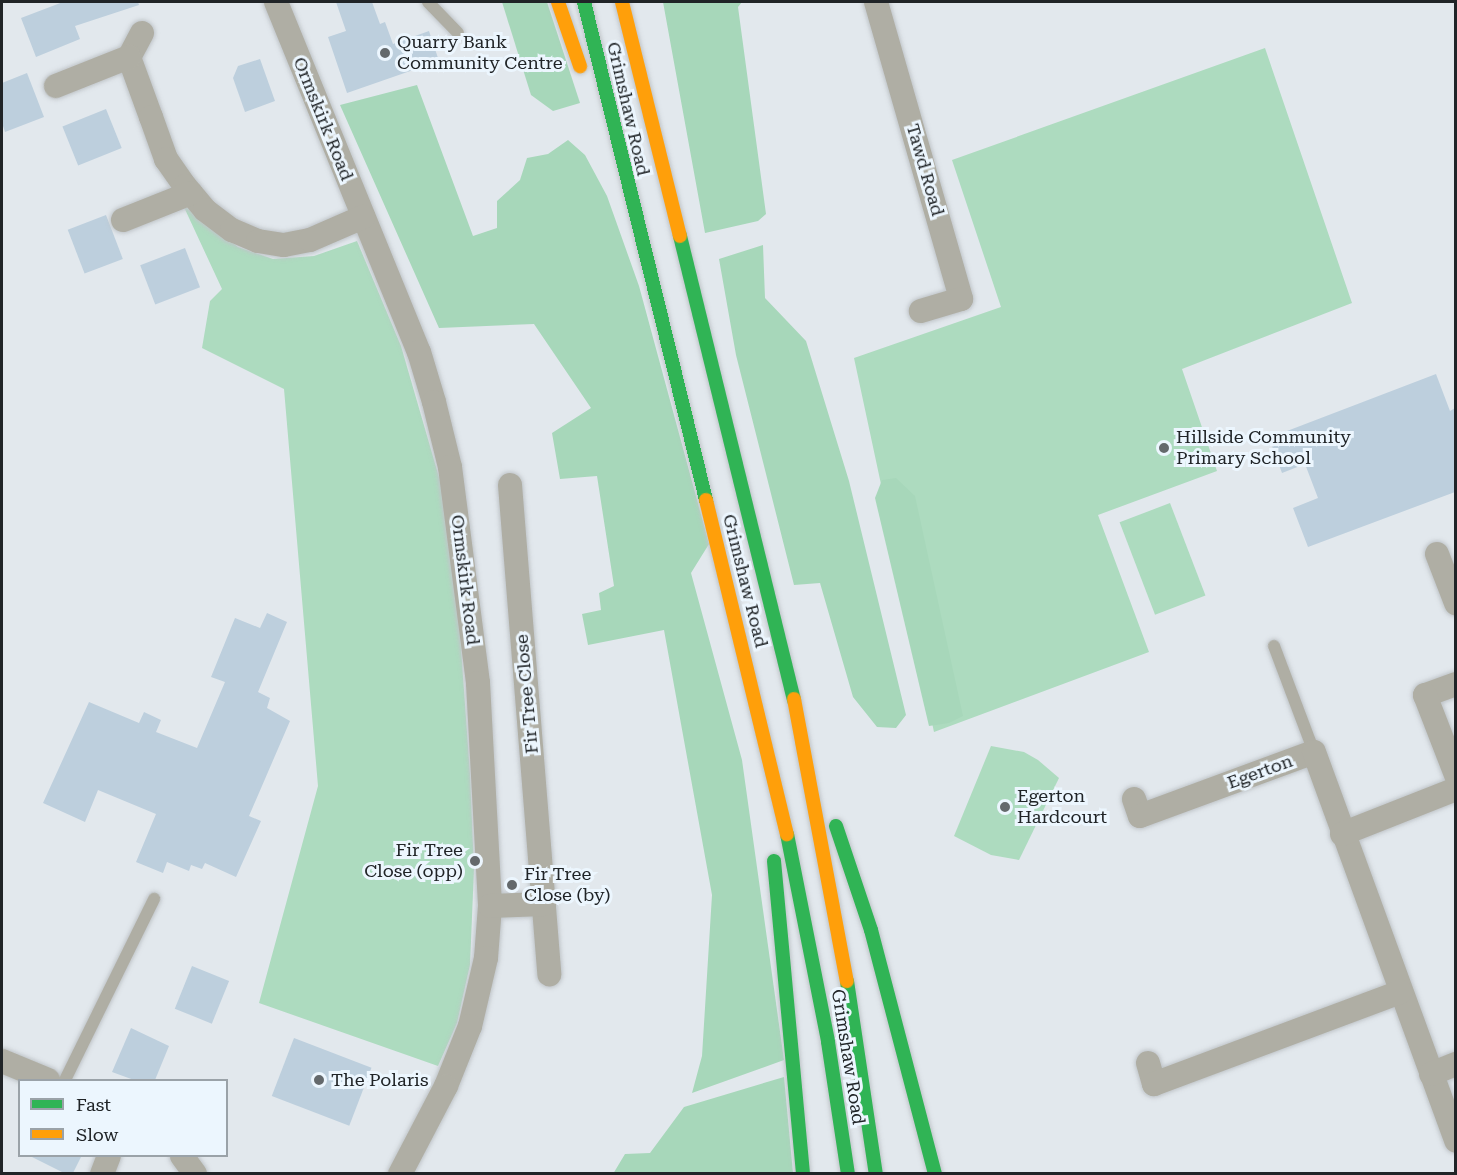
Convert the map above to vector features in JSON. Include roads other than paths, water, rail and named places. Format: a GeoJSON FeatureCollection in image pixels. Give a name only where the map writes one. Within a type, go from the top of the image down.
{"type":"FeatureCollection","features":[{"type":"Feature","properties":{"kind":"main road"},"geometry":{"type":"LineString","coordinates":[[558,2],[585,80]]}},
{"type":"Feature","properties":{"kind":"main road","name":"Grimshaw Road"},"geometry":{"type":"LineString","coordinates":[[584,2],[642,249],[759,716],[802,903],[828,1042],[848,1173]]}},
{"type":"Feature","properties":{"kind":"main road","name":"Grimshaw Road"},"geometry":{"type":"LineString","coordinates":[[622,2],[797,711],[848,982],[876,1173]]}},
{"type":"Feature","properties":{"kind":"main road"},"geometry":{"type":"LineString","coordinates":[[660,96],[681,239]]}},
{"type":"Feature","properties":{"kind":"main road"},"geometry":{"type":"LineString","coordinates":[[596,114],[642,249]]}},
{"type":"Feature","properties":{"kind":"main road"},"geometry":{"type":"LineString","coordinates":[[797,711],[871,930],[935,1173]]}},
{"type":"Feature","properties":{"kind":"main road"},"geometry":{"type":"LineString","coordinates":[[759,716],[803,1173]]}},
{"type":"Feature","properties":{"kind":"street","name":"Ormskirk Road"},"geometry":{"type":"LineString","coordinates":[[276,2],[419,352],[450,467],[478,683],[490,906],[486,958],[470,1026],[446,1086],[400,1173]]}},
{"type":"Feature","properties":{"kind":"street","name":"Tawd Road"},"geometry":{"type":"LineString","coordinates":[[876,2],[961,298],[921,311]]}},
{"type":"Feature","properties":{"kind":"street"},"geometry":{"type":"LineString","coordinates":[[56,86],[129,57],[142,33]]}},
{"type":"Feature","properties":{"kind":"street"},"geometry":{"type":"LineString","coordinates":[[129,57],[166,159],[205,210],[232,230],[258,241],[284,245],[310,240],[363,217]]}},
{"type":"Feature","properties":{"kind":"street"},"geometry":{"type":"LineString","coordinates":[[123,220],[191,193]]}},
{"type":"Feature","properties":{"kind":"street","name":"Fir Tree Close"},"geometry":{"type":"LineString","coordinates":[[510,484],[549,975]]}},
{"type":"Feature","properties":{"kind":"street"},"geometry":{"type":"LineString","coordinates":[[1437,554],[1455,603]]}},
{"type":"Feature","properties":{"kind":"street"},"geometry":{"type":"LineString","coordinates":[[1455,684],[1425,695],[1455,776]]}},
{"type":"Feature","properties":{"kind":"street","name":"Egerton"},"geometry":{"type":"LineString","coordinates":[[1134,799],[1140,816],[1314,752],[1455,1141]]}},
{"type":"Feature","properties":{"kind":"street"},"geometry":{"type":"LineString","coordinates":[[1342,834],[1455,789]]}},
{"type":"Feature","properties":{"kind":"street"},"geometry":{"type":"LineString","coordinates":[[490,906],[544,904]]}},
{"type":"Feature","properties":{"kind":"street"},"geometry":{"type":"LineString","coordinates":[[1148,1063],[1154,1084],[1401,992]]}},
{"type":"Feature","properties":{"kind":"street"},"geometry":{"type":"LineString","coordinates":[[2,1061],[46,1079]]}},
{"type":"Feature","properties":{"kind":"street"},"geometry":{"type":"LineString","coordinates":[[1431,1074],[1455,1064]]}},
{"type":"Feature","properties":{"kind":"street"},"geometry":{"type":"LineString","coordinates":[[102,1173],[108,1157]]}},
{"type":"Feature","properties":{"kind":"street"},"geometry":{"type":"LineString","coordinates":[[183,1157],[195,1173]]}},
{"type":"Feature","properties":{"kind":"lane"},"geometry":{"type":"LineString","coordinates":[[429,2],[458,33]]}},
{"type":"Feature","properties":{"kind":"lane"},"geometry":{"type":"LineString","coordinates":[[1274,646],[1314,752]]}},
{"type":"Feature","properties":{"kind":"lane"},"geometry":{"type":"LineString","coordinates":[[65,1079],[153,899]]}},
{"type":"Feature","properties":{"kind":"place","name":"Quarry Bank Community Centre"},"geometry":{"type":"Point","coordinates":[385,53]}},
{"type":"Feature","properties":{"kind":"place","name":"Hillside Community Primary School"},"geometry":{"type":"Point","coordinates":[1164,448]}},
{"type":"Feature","properties":{"kind":"place","name":"Egerton Hardcourt"},"geometry":{"type":"Point","coordinates":[1005,807]}},
{"type":"Feature","properties":{"kind":"place","name":"Fir Tree Close (opp)"},"geometry":{"type":"Point","coordinates":[475,861]}},
{"type":"Feature","properties":{"kind":"place","name":"Fir Tree Close (by)"},"geometry":{"type":"Point","coordinates":[512,885]}},
{"type":"Feature","properties":{"kind":"place","name":"The Polaris"},"geometry":{"type":"Point","coordinates":[319,1080]}}]}
